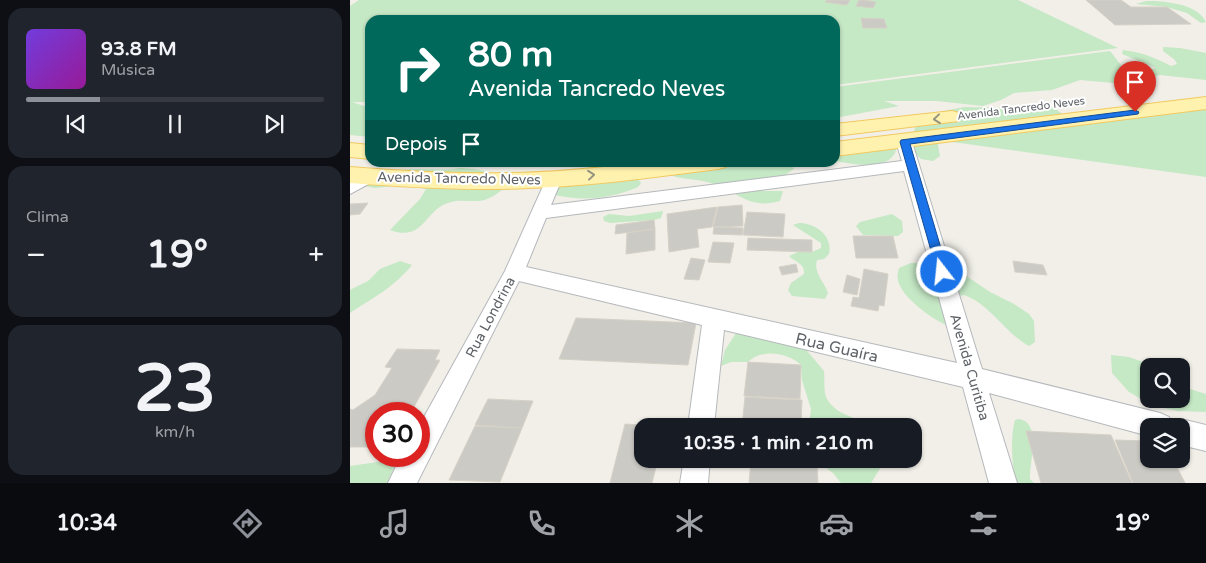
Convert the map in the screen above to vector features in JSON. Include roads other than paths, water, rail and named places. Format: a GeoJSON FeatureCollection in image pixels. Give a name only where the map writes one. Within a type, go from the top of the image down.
{"type":"FeatureCollection","features":[{"type":"Feature","properties":{"kind":"main road"},"geometry":{"type":"LineString","coordinates":[[1169,89],[1174,94],[1200,104]]}},
{"type":"Feature","properties":{"kind":"main road","name":"Avenida Tancredo Neves"},"geometry":{"type":"LineString","coordinates":[[840,129],[1000,112],[1150,91]]}},
{"type":"Feature","properties":{"kind":"main road","name":"Avenida Tancredo Neves"},"geometry":{"type":"LineString","coordinates":[[840,149],[1200,104]]}},
{"type":"Feature","properties":{"kind":"main road","name":"Avenida Tancredo Neves"},"geometry":{"type":"LineString","coordinates":[[350,150],[365,152]]}},
{"type":"Feature","properties":{"kind":"main road","name":"Avenida Tancredo Neves"},"geometry":{"type":"LineString","coordinates":[[356,180],[484,181],[554,179],[670,167]]}},
{"type":"Feature","properties":{"kind":"street"},"geometry":{"type":"LineString","coordinates":[[539,213],[910,165],[904,142]]}},
{"type":"Feature","properties":{"kind":"street","name":"Avenida Curitiba"},"geometry":{"type":"LineString","coordinates":[[910,165],[1003,483]]}},
{"type":"Feature","properties":{"kind":"street","name":"Rua Londrina"},"geometry":{"type":"LineString","coordinates":[[430,431],[514,272],[554,179]]}},
{"type":"Feature","properties":{"kind":"street","name":"Rua Guaíra"},"geometry":{"type":"LineString","coordinates":[[514,272],[973,378],[1140,421]]}},
{"type":"Feature","properties":{"kind":"street"},"geometry":{"type":"LineString","coordinates":[[702,418],[714,318]]}},
{"type":"Feature","properties":{"kind":"street"},"geometry":{"type":"LineString","coordinates":[[1190,434],[1206,438]]}},
{"type":"Feature","properties":{"kind":"street"},"geometry":{"type":"LineString","coordinates":[[402,483],[410,467]]}},
{"type":"Feature","properties":{"kind":"street"},"geometry":{"type":"LineString","coordinates":[[694,483],[696,468]]}}]}
